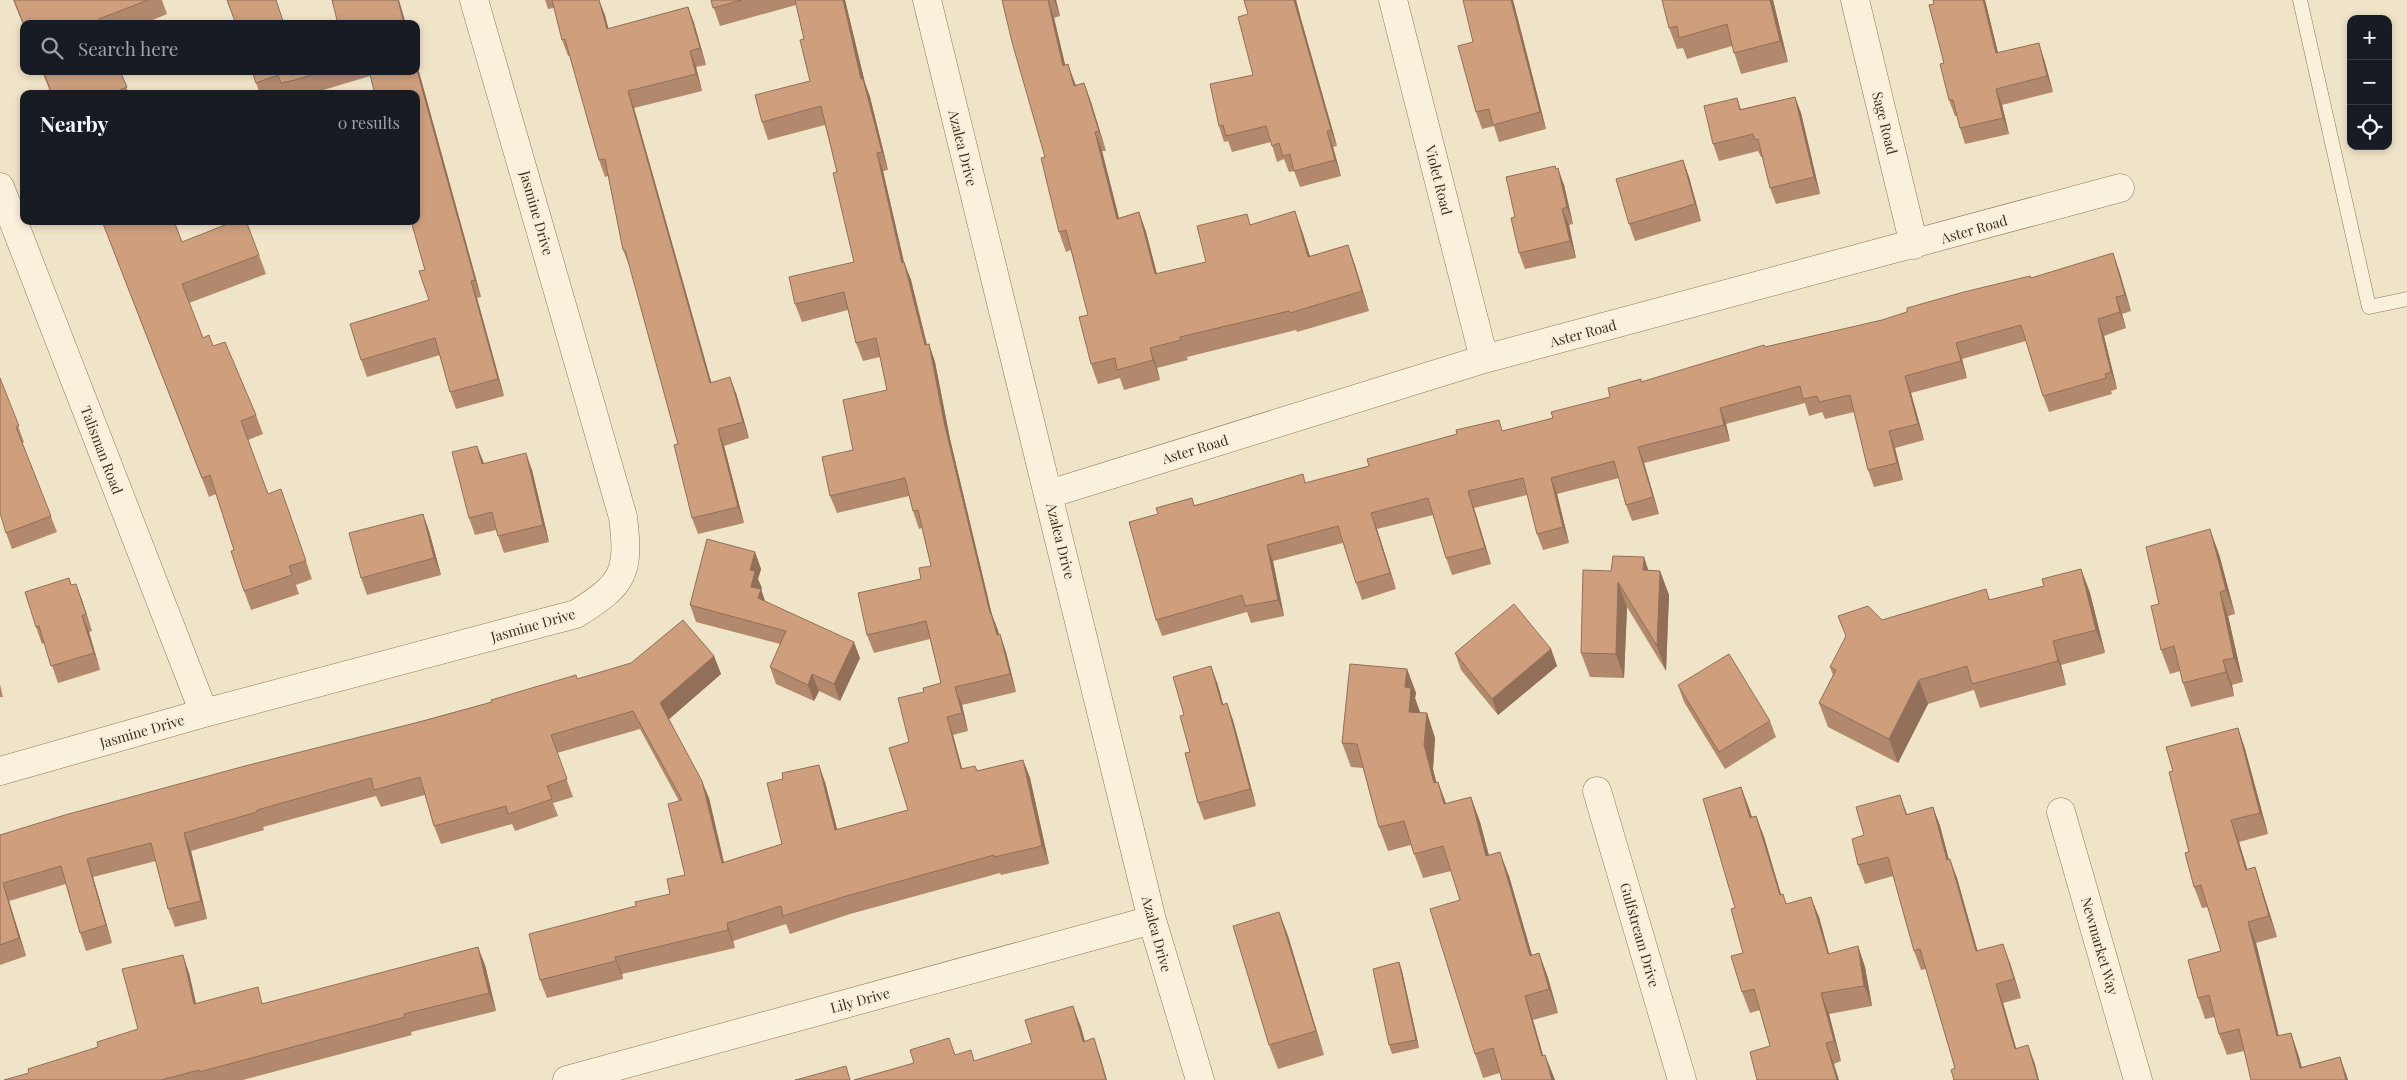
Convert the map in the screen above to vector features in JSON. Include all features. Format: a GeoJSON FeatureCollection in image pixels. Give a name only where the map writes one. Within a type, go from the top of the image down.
{"type":"FeatureCollection","features":[{"type":"Feature","properties":{"kind":"street","name":"Jasmine Drive"},"geometry":{"type":"LineString","coordinates":[[0,771],[204,713],[576,614],[604,596],[621,576],[627,549],[623,517],[474,0]]}},
{"type":"Feature","properties":{"kind":"street","name":"Azalea Drive"},"geometry":{"type":"LineString","coordinates":[[927,0],[1152,920],[1200,1080]]}},
{"type":"Feature","properties":{"kind":"street","name":"Violet Road"},"geometry":{"type":"LineString","coordinates":[[1393,0],[1484,359]]}},
{"type":"Feature","properties":{"kind":"street","name":"Sage Road"},"geometry":{"type":"LineString","coordinates":[[1855,0],[1914,245]]}},
{"type":"Feature","properties":{"kind":"street","name":"Talisman Road"},"geometry":{"type":"LineString","coordinates":[[0,187],[204,713]]}},
{"type":"Feature","properties":{"kind":"street","name":"Aster Road"},"geometry":{"type":"LineString","coordinates":[[1049,494],[1484,359],[1914,245],[2120,188]]}},
{"type":"Feature","properties":{"kind":"street","name":"Gulfstream Drive"},"geometry":{"type":"LineString","coordinates":[[1597,790],[1682,1080]]}},
{"type":"Feature","properties":{"kind":"street","name":"Newmarket Way"},"geometry":{"type":"LineString","coordinates":[[2061,812],[2138,1080]]}},
{"type":"Feature","properties":{"kind":"street","name":"Lily Drive"},"geometry":{"type":"LineString","coordinates":[[567,1080],[1152,920]]}},
{"type":"Feature","properties":{"kind":"lane"},"geometry":{"type":"LineString","coordinates":[[2300,0],[2369,307],[2407,299]]}},
{"type":"Feature","properties":{"kind":"building"},"geometry":{"type":"Polygon","coordinates":[[[14,0],[148,0],[99,20],[22,20],[14,0]]]}},
{"type":"Feature","properties":{"kind":"building"},"geometry":{"type":"Polygon","coordinates":[[[227,0],[276,0],[283,20],[234,20],[227,0]]]}},
{"type":"Feature","properties":{"kind":"building"},"geometry":{"type":"Polygon","coordinates":[[[332,0],[398,0],[403,20],[337,20],[332,0]]]}},
{"type":"Feature","properties":{"kind":"building"},"geometry":{"type":"Polygon","coordinates":[[[552,0],[599,0],[607,29],[688,7],[700,48],[690,51],[696,74],[628,91],[710,383],[730,377],[743,422],[718,429],[738,507],[692,518],[674,445],[678,444],[625,250],[623,250],[605,159],[599,160],[565,39],[562,40],[552,0]]]}},
{"type":"Feature","properties":{"kind":"building"},"geometry":{"type":"Polygon","coordinates":[[[711,0],[742,0],[713,8],[711,0]]]}},
{"type":"Feature","properties":{"kind":"building"},"geometry":{"type":"Polygon","coordinates":[[[795,0],[843,0],[861,79],[863,79],[882,152],[877,153],[902,263],[904,262],[925,345],[929,344],[944,422],[990,613],[997,635],[1000,634],[1010,674],[955,687],[962,713],[947,717],[961,769],[975,766],[977,771],[1023,760],[1042,846],[994,857],[994,855],[843,897],[783,916],[781,906],[727,923],[728,930],[615,957],[616,961],[540,980],[529,934],[636,906],[635,902],[670,894],[667,879],[685,875],[668,804],[682,800],[633,711],[551,735],[567,779],[547,786],[552,799],[508,814],[506,806],[434,826],[420,777],[374,790],[371,778],[184,833],[201,901],[168,909],[151,843],[87,859],[106,925],[80,933],[61,866],[3,883],[19,938],[0,945],[0,835],[65,815],[245,766],[492,702],[491,700],[576,675],[577,679],[631,663],[683,620],[714,656],[660,703],[702,781],[722,863],[782,844],[767,783],[783,779],[782,773],[819,765],[835,830],[908,810],[889,748],[909,742],[898,698],[924,692],[923,688],[941,683],[926,621],[867,635],[858,593],[921,579],[919,568],[931,566],[918,510],[913,511],[905,478],[830,496],[822,457],[853,450],[843,400],[887,390],[876,338],[856,343],[844,292],[795,304],[789,277],[854,262],[833,173],[837,172],[821,106],[762,122],[755,95],[810,81],[800,40],[804,39],[795,0]]]}},
{"type":"Feature","properties":{"kind":"building"},"geometry":{"type":"Polygon","coordinates":[[[1002,0],[1048,0],[1063,66],[1068,64],[1074,86],[1084,83],[1099,131],[1095,132],[1117,219],[1139,212],[1155,274],[1206,262],[1197,226],[1247,214],[1250,225],[1295,211],[1308,257],[1348,245],[1362,291],[1290,313],[1289,311],[1180,337],[1181,340],[1150,348],[1153,360],[1117,370],[1115,358],[1091,364],[1079,317],[1088,315],[1066,230],[1059,232],[1041,158],[1045,157],[1002,0]]]}},
{"type":"Feature","properties":{"kind":"building"},"geometry":{"type":"Polygon","coordinates":[[[1244,0],[1294,0],[1331,130],[1327,131],[1335,160],[1294,171],[1290,154],[1283,156],[1279,143],[1272,146],[1266,126],[1226,136],[1223,125],[1219,126],[1210,84],[1253,75],[1238,17],[1248,14],[1244,0]]]}},
{"type":"Feature","properties":{"kind":"building"},"geometry":{"type":"Polygon","coordinates":[[[1463,0],[1511,0],[1540,112],[1493,125],[1489,109],[1476,112],[1458,46],[1473,42],[1463,0]]]}},
{"type":"Feature","properties":{"kind":"building"},"geometry":{"type":"Polygon","coordinates":[[[1662,0],[1770,0],[1780,41],[1734,53],[1727,24],[1679,38],[1677,26],[1669,28],[1662,0]]]}},
{"type":"Feature","properties":{"kind":"building"},"geometry":{"type":"Polygon","coordinates":[[[1933,0],[1983,0],[1996,53],[2039,43],[2047,76],[1996,89],[2003,118],[1960,128],[1953,100],[1949,100],[1940,64],[1944,63],[1929,5],[1934,4],[1933,0]]]}},
{"type":"Feature","properties":{"kind":"building"},"geometry":{"type":"Polygon","coordinates":[[[45,75],[122,75],[127,87],[120,90],[50,90],[45,75]]]}},
{"type":"Feature","properties":{"kind":"building"},"geometry":{"type":"Polygon","coordinates":[[[253,75],[278,75],[256,83],[253,75]]]}},
{"type":"Feature","properties":{"kind":"building"},"geometry":{"type":"Polygon","coordinates":[[[278,75],[311,75],[295,80],[281,83],[278,75]]]}},
{"type":"Feature","properties":{"kind":"building"},"geometry":{"type":"Polygon","coordinates":[[[370,75],[418,75],[475,280],[471,281],[498,379],[450,392],[435,338],[361,360],[350,324],[429,300],[419,271],[425,270],[412,225],[420,225],[420,90],[374,90],[370,75]]]}},
{"type":"Feature","properties":{"kind":"building"},"geometry":{"type":"Polygon","coordinates":[[[1795,97],[1814,177],[1770,188],[1758,139],[1755,140],[1753,134],[1713,144],[1704,106],[1737,98],[1740,110],[1795,97]]]}},
{"type":"Feature","properties":{"kind":"building"},"geometry":{"type":"Polygon","coordinates":[[[1683,160],[1695,204],[1629,224],[1616,179],[1683,160]]]}},
{"type":"Feature","properties":{"kind":"building"},"geometry":{"type":"Polygon","coordinates":[[[1555,166],[1556,169],[1558,168],[1567,207],[1562,209],[1570,241],[1519,253],[1511,218],[1515,217],[1506,177],[1555,166]]]}},
{"type":"Feature","properties":{"kind":"building"},"geometry":{"type":"Polygon","coordinates":[[[104,225],[176,225],[182,242],[225,225],[248,225],[259,255],[182,284],[203,338],[209,335],[213,346],[225,342],[256,415],[241,421],[268,494],[281,489],[306,561],[289,566],[292,575],[244,591],[231,551],[234,550],[210,475],[202,478],[104,225]]]}},
{"type":"Feature","properties":{"kind":"building"},"geometry":{"type":"Polygon","coordinates":[[[2113,253],[2125,295],[2116,297],[2120,312],[2098,319],[2111,372],[2105,374],[2106,378],[2043,396],[2021,325],[1956,343],[1961,361],[1905,376],[1918,424],[1889,431],[1897,463],[1868,470],[1850,395],[1819,402],[1817,396],[1803,399],[1800,386],[1720,408],[1724,425],[1638,447],[1653,497],[1626,505],[1614,461],[1551,478],[1563,527],[1537,534],[1523,478],[1468,491],[1485,548],[1446,558],[1428,498],[1371,513],[1390,573],[1356,583],[1338,526],[1267,545],[1278,600],[1245,606],[1242,595],[1156,620],[1129,522],[1158,514],[1156,508],[1192,498],[1194,506],[1303,474],[1305,483],[1369,466],[1367,459],[1457,434],[1456,430],[1499,420],[1502,431],[1553,418],[1551,412],[1610,397],[1608,388],[1641,379],[1641,382],[1764,345],[1765,347],[1882,320],[1907,312],[1907,308],[2030,276],[2031,278],[2113,253]]]}},
{"type":"Feature","properties":{"kind":"building"},"geometry":{"type":"Polygon","coordinates":[[[0,378],[19,426],[16,427],[51,516],[6,533],[0,513],[0,378]]]}},
{"type":"Feature","properties":{"kind":"building"},"geometry":{"type":"Polygon","coordinates":[[[477,446],[482,464],[526,453],[543,525],[498,536],[492,512],[469,518],[452,452],[477,446]]]}},
{"type":"Feature","properties":{"kind":"building"},"geometry":{"type":"Polygon","coordinates":[[[423,514],[434,558],[361,578],[349,533],[423,514]]]}},
{"type":"Feature","properties":{"kind":"building"},"geometry":{"type":"Polygon","coordinates":[[[2210,529],[2226,590],[2220,592],[2234,658],[2223,660],[2226,672],[2183,683],[2174,646],[2161,650],[2151,606],[2159,604],[2146,547],[2210,529]]]}},
{"type":"Feature","properties":{"kind":"building"},"geometry":{"type":"Polygon","coordinates":[[[707,539],[755,552],[750,570],[755,571],[751,587],[761,589],[758,598],[854,642],[834,684],[812,674],[808,685],[770,667],[786,631],[690,605],[707,539]]]}},
{"type":"Feature","properties":{"kind":"building"},"geometry":{"type":"Polygon","coordinates":[[[1613,556],[1644,557],[1643,570],[1660,571],[1657,646],[1618,582],[1616,654],[1581,653],[1583,570],[1611,571],[1613,556]]]}},
{"type":"Feature","properties":{"kind":"building"},"geometry":{"type":"Polygon","coordinates":[[[2081,569],[2096,630],[2053,641],[2058,661],[1972,684],[1967,666],[1919,680],[1889,739],[1819,703],[1836,670],[1830,667],[1846,636],[1838,616],[1868,606],[1882,620],[1986,589],[1989,600],[2044,586],[2042,579],[2081,569]]]}},
{"type":"Feature","properties":{"kind":"building"},"geometry":{"type":"Polygon","coordinates":[[[69,578],[71,585],[76,584],[86,614],[82,616],[94,653],[51,666],[39,626],[36,627],[25,592],[69,578]]]}},
{"type":"Feature","properties":{"kind":"building"},"geometry":{"type":"Polygon","coordinates":[[[1514,604],[1551,649],[1492,699],[1455,653],[1514,604]]]}},
{"type":"Feature","properties":{"kind":"building"},"geometry":{"type":"Polygon","coordinates":[[[1729,654],[1770,721],[1719,752],[1678,685],[1729,654]]]}},
{"type":"Feature","properties":{"kind":"building"},"geometry":{"type":"Polygon","coordinates":[[[1350,664],[1407,669],[1405,687],[1411,688],[1409,712],[1427,713],[1424,745],[1434,783],[1438,782],[1444,804],[1471,797],[1486,856],[1500,852],[1530,956],[1539,953],[1549,989],[1525,996],[1542,1056],[1545,1055],[1552,1080],[1502,1080],[1493,1048],[1475,1054],[1430,909],[1460,900],[1443,846],[1414,854],[1404,821],[1379,827],[1357,744],[1342,743],[1350,664]]]}},
{"type":"Feature","properties":{"kind":"building"},"geometry":{"type":"Polygon","coordinates":[[[1211,666],[1222,705],[1227,703],[1250,789],[1198,803],[1185,753],[1190,752],[1180,716],[1184,715],[1173,677],[1211,666]]]}},
{"type":"Feature","properties":{"kind":"building"},"geometry":{"type":"Polygon","coordinates":[[[2238,728],[2260,813],[2231,820],[2246,870],[2255,867],[2269,916],[2248,922],[2277,1036],[2291,1033],[2300,1068],[2340,1057],[2346,1080],[2251,1080],[2239,1029],[2219,1034],[2209,995],[2198,998],[2188,960],[2221,951],[2201,885],[2194,887],[2185,853],[2189,852],[2169,772],[2173,771],[2166,747],[2238,728]]]}},
{"type":"Feature","properties":{"kind":"building"},"geometry":{"type":"Polygon","coordinates":[[[1741,787],[1750,818],[1756,816],[1780,895],[1783,894],[1786,904],[1811,897],[1828,954],[1858,946],[1864,986],[1821,993],[1834,1041],[1826,1043],[1837,1080],[1757,1080],[1750,1052],[1770,1046],[1754,989],[1742,992],[1731,956],[1743,953],[1731,909],[1735,908],[1703,799],[1741,787]]]}},
{"type":"Feature","properties":{"kind":"building"},"geometry":{"type":"Polygon","coordinates":[[[1900,795],[1906,815],[1933,807],[1947,860],[1950,859],[1976,951],[2003,944],[2014,979],[1996,984],[2015,1049],[2028,1045],[2038,1080],[1954,1080],[1951,1070],[1955,1068],[1920,949],[1914,951],[1888,857],[1858,865],[1852,839],[1864,835],[1856,807],[1900,795]]]}},
{"type":"Feature","properties":{"kind":"building"},"geometry":{"type":"Polygon","coordinates":[[[1279,912],[1316,1031],[1269,1045],[1233,926],[1279,912]]]}},
{"type":"Feature","properties":{"kind":"building"},"geometry":{"type":"Polygon","coordinates":[[[478,947],[489,993],[404,1014],[405,1017],[199,1072],[199,1070],[161,1080],[4,1080],[29,1073],[28,1069],[98,1047],[97,1042],[138,1029],[122,969],[183,955],[194,1004],[258,987],[262,1004],[478,947]]]}},
{"type":"Feature","properties":{"kind":"building"},"geometry":{"type":"Polygon","coordinates":[[[1399,962],[1416,1040],[1389,1045],[1373,969],[1399,962]]]}},
{"type":"Feature","properties":{"kind":"building"},"geometry":{"type":"Polygon","coordinates":[[[1073,1006],[1083,1042],[1094,1038],[1106,1080],[854,1080],[914,1063],[910,1050],[949,1038],[955,1055],[971,1050],[974,1061],[1032,1043],[1025,1020],[1073,1006]]]}},
{"type":"Feature","properties":{"kind":"building"},"geometry":{"type":"Polygon","coordinates":[[[846,1066],[850,1080],[795,1080],[803,1078],[846,1066]]]}}]}
